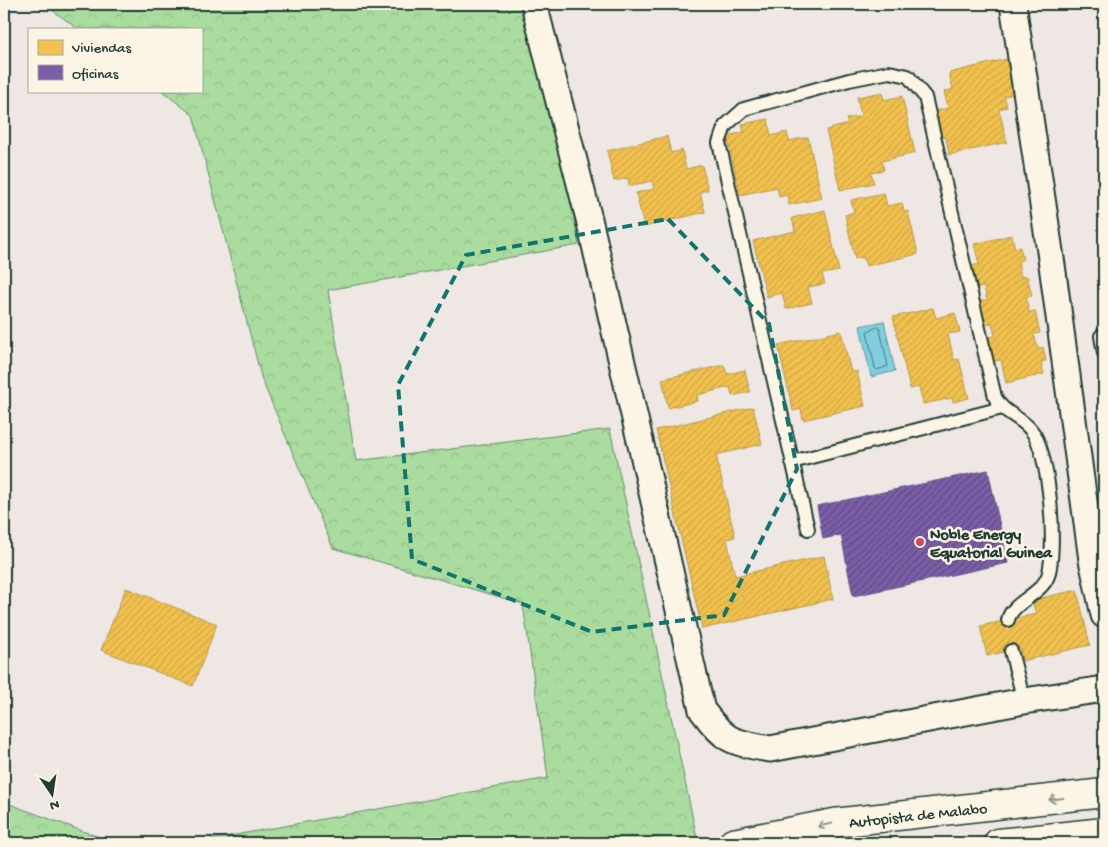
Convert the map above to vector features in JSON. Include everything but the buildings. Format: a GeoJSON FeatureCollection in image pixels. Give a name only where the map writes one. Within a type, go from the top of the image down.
{"type":"FeatureCollection","features":[{"type":"Feature","properties":{"kind":"highway","name":"Autopista de Malabo"},"geometry":{"type":"LineString","coordinates":[[733,843],[834,823],[1104,793]]}},
{"type":"Feature","properties":{"kind":"highway"},"geometry":{"type":"LineString","coordinates":[[998,843],[1104,832]]}},
{"type":"Feature","properties":{"kind":"street"},"geometry":{"type":"LineString","coordinates":[[534,4],[589,219],[702,710],[720,733],[739,744],[770,749],[1024,701],[1104,689]]}},
{"type":"Feature","properties":{"kind":"street"},"geometry":{"type":"LineString","coordinates":[[1013,4],[1052,265],[1092,560],[1104,615]]}},
{"type":"Feature","properties":{"kind":"lane"},"geometry":{"type":"LineString","coordinates":[[808,529],[719,144],[725,126],[744,109],[796,93],[888,72],[908,76],[917,85],[924,97],[995,398],[1002,408],[1023,421],[1038,442],[1047,485],[1053,538],[1052,565],[1047,579],[1035,594],[1009,614],[1008,620]]}},
{"type":"Feature","properties":{"kind":"lane"},"geometry":{"type":"LineString","coordinates":[[1101,336],[1104,353]]}},
{"type":"Feature","properties":{"kind":"lane"},"geometry":{"type":"LineString","coordinates":[[792,462],[1002,408]]}},
{"type":"Feature","properties":{"kind":"lane"},"geometry":{"type":"LineString","coordinates":[[1011,651],[1024,701]]}},
{"type":"Feature","properties":{"kind":"highlighted area"},"geometry":{"type":"Polygon","coordinates":[[[668,219],[769,324],[797,469],[724,615],[592,632],[412,559],[398,385],[466,255],[668,219]]]}},
{"type":"Feature","properties":{"kind":"green space"},"geometry":{"type":"Polygon","coordinates":[[[44,4],[490,4],[535,9],[579,245],[328,290],[356,461],[610,429],[698,843],[191,843],[548,778],[523,604],[333,548],[262,380],[193,115],[163,92],[202,92],[202,28],[77,28],[44,4]]]}},
{"type":"Feature","properties":{"kind":"green space"},"geometry":{"type":"Polygon","coordinates":[[[4,802],[115,843],[4,843],[4,802]]]}},
{"type":"Feature","properties":{"kind":"water"},"geometry":{"type":"Polygon","coordinates":[[[884,321],[895,371],[871,377],[860,326],[884,321]]]}},
{"type":"Feature","properties":{"kind":"place","name":"Noble Energy Equatorial Guinea"},"geometry":{"type":"Point","coordinates":[920,542]}}]}
